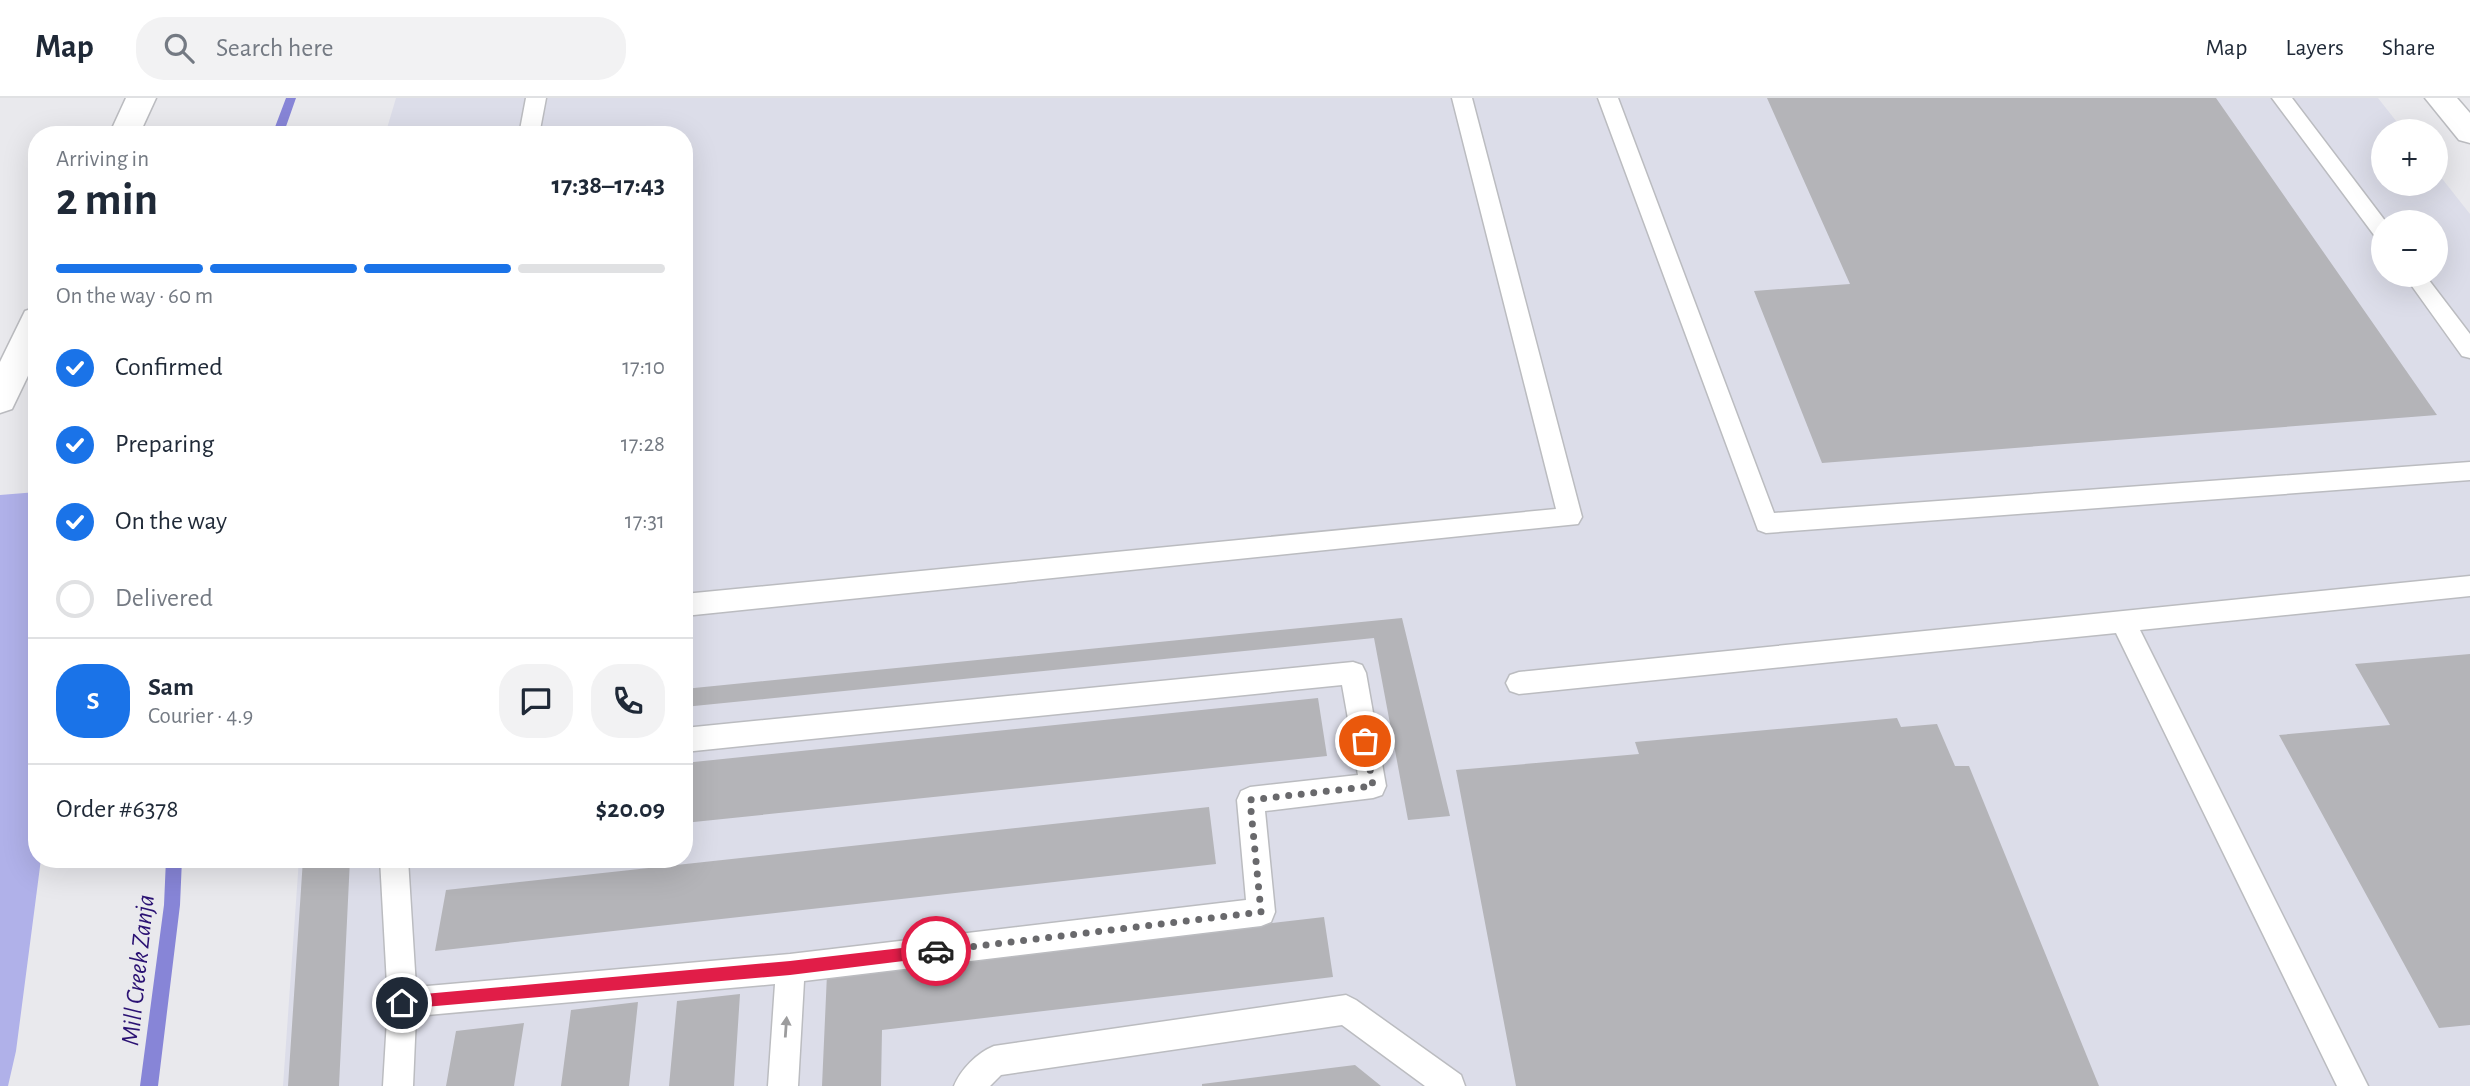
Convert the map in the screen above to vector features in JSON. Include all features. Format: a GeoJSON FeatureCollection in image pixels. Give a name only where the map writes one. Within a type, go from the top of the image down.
{"type":"FeatureCollection","features":[{"type":"Feature","properties":{"kind":"street"},"geometry":{"type":"LineString","coordinates":[[128,126],[141,98]]}},
{"type":"Feature","properties":{"kind":"street"},"geometry":{"type":"LineString","coordinates":[[0,399],[28,339]]}},
{"type":"Feature","properties":{"kind":"lane"},"geometry":{"type":"LineString","coordinates":[[531,126],[536,98]]}},
{"type":"Feature","properties":{"kind":"lane"},"geometry":{"type":"LineString","coordinates":[[693,604],[1570,517],[1462,98]]}},
{"type":"Feature","properties":{"kind":"lane"},"geometry":{"type":"LineString","coordinates":[[1608,98],[1766,523],[2470,471]]}},
{"type":"Feature","properties":{"kind":"lane"},"geometry":{"type":"LineString","coordinates":[[2282,98],[2371,217]]}},
{"type":"Feature","properties":{"kind":"lane"},"geometry":{"type":"LineString","coordinates":[[2423,287],[2470,350]]}},
{"type":"Feature","properties":{"kind":"lane"},"geometry":{"type":"LineString","coordinates":[[1519,683],[2470,586]]}},
{"type":"Feature","properties":{"kind":"lane"},"geometry":{"type":"LineString","coordinates":[[2123,622],[2353,1086]]}},
{"type":"Feature","properties":{"kind":"lane"},"geometry":{"type":"LineString","coordinates":[[402,1003],[790,968],[1261,912],[1250,800],[1373,786],[1353,673],[693,739]]}},
{"type":"Feature","properties":{"kind":"lane"},"geometry":{"type":"LineString","coordinates":[[394,868],[402,1003],[398,1086]]}},
{"type":"Feature","properties":{"kind":"lane"},"geometry":{"type":"LineString","coordinates":[[783,1086],[790,968]]}},
{"type":"Feature","properties":{"kind":"lane"},"geometry":{"type":"LineString","coordinates":[[969,1086],[994,1061],[1346,1010],[1450,1086]]}},
{"type":"Feature","properties":{"kind":"shaded area"},"geometry":{"type":"Polygon","coordinates":[[[396,98],[2378,98],[2395,119],[2371,119],[2371,196],[2448,196],[2448,186],[2470,214],[2470,1086],[283,1086],[298,868],[693,868],[693,126],[388,126],[396,98]]]}},
{"type":"Feature","properties":{"kind":"shaded area"},"geometry":{"type":"Polygon","coordinates":[[[28,493],[28,868],[40,868],[16,1051],[8,1086],[0,1086],[0,495],[28,493]]]}},
{"type":"Feature","properties":{"kind":"building"},"geometry":{"type":"Polygon","coordinates":[[[1767,98],[2216,98],[2437,415],[1822,463],[1754,291],[1850,284],[1767,98]]]}},
{"type":"Feature","properties":{"kind":"building"},"geometry":{"type":"Polygon","coordinates":[[[1402,618],[1450,816],[1408,820],[1374,638],[693,706],[693,688],[1402,618]]]}},
{"type":"Feature","properties":{"kind":"building"},"geometry":{"type":"Polygon","coordinates":[[[2470,654],[2470,1025],[2439,1028],[2279,735],[2390,725],[2355,664],[2470,654]]]}},
{"type":"Feature","properties":{"kind":"building"},"geometry":{"type":"Polygon","coordinates":[[[1318,698],[1327,756],[693,822],[693,762],[1318,698]]]}},
{"type":"Feature","properties":{"kind":"building"},"geometry":{"type":"Polygon","coordinates":[[[1897,718],[1901,727],[1937,724],[1955,766],[1969,766],[2099,1086],[1516,1086],[1456,770],[1639,754],[1635,742],[1897,718]]]}},
{"type":"Feature","properties":{"kind":"building"},"geometry":{"type":"Polygon","coordinates":[[[1209,807],[1216,864],[435,951],[446,890],[648,868],[693,868],[693,863],[1209,807]]]}},
{"type":"Feature","properties":{"kind":"building"},"geometry":{"type":"Polygon","coordinates":[[[302,868],[350,868],[339,1086],[288,1086],[302,868]]]}},
{"type":"Feature","properties":{"kind":"building"},"geometry":{"type":"Polygon","coordinates":[[[1324,917],[1333,977],[882,1030],[881,1086],[822,1086],[827,974],[1324,917]]]}},
{"type":"Feature","properties":{"kind":"building"},"geometry":{"type":"Polygon","coordinates":[[[740,994],[734,1086],[669,1086],[677,1001],[740,994]]]}},
{"type":"Feature","properties":{"kind":"building"},"geometry":{"type":"Polygon","coordinates":[[[638,1002],[629,1086],[561,1086],[571,1010],[638,1002]]]}},
{"type":"Feature","properties":{"kind":"building"},"geometry":{"type":"Polygon","coordinates":[[[524,1023],[514,1086],[446,1086],[456,1031],[524,1023]]]}},
{"type":"Feature","properties":{"kind":"building"},"geometry":{"type":"Polygon","coordinates":[[[1355,1065],[1381,1086],[1202,1086],[1202,1084],[1355,1065]]]}},
{"type":"Feature","properties":{"kind":"waterway","name":"Mill Creek Zanja"},"geometry":{"type":"LineString","coordinates":[[280,126],[291,98]]}},
{"type":"Feature","properties":{"kind":"waterway","name":"Mill Creek Zanja"},"geometry":{"type":"LineString","coordinates":[[149,1086],[172,905],[174,868]]}},
{"type":"Feature","properties":{"kind":"way so far"},"geometry":{"type":"LineString","coordinates":[[936,951],[1261,912],[1250,800],[1373,786],[1365,741]]}},
{"type":"Feature","properties":{"kind":"route"},"geometry":{"type":"LineString","coordinates":[[402,1003],[790,968],[936,951]]}}]}
